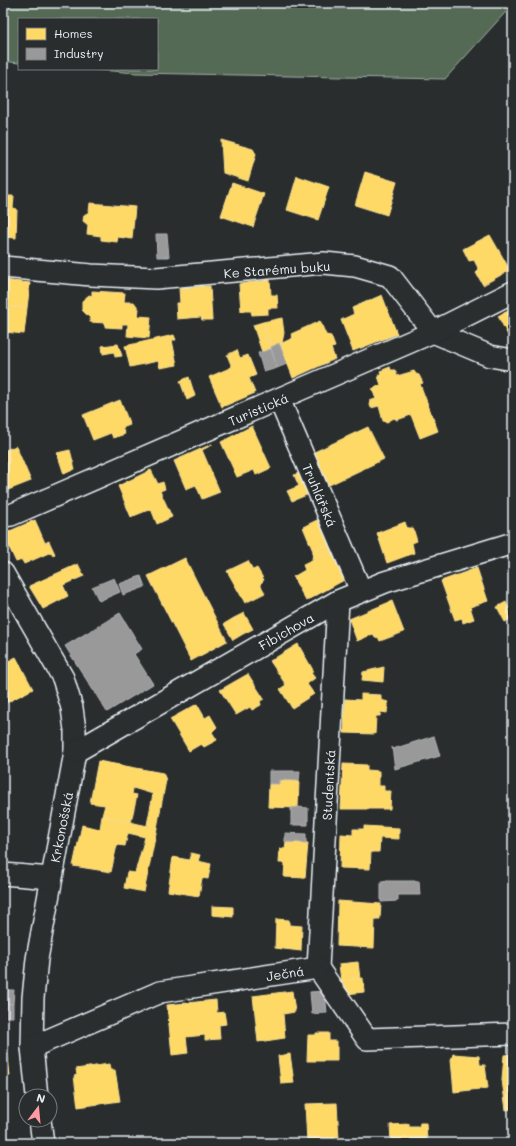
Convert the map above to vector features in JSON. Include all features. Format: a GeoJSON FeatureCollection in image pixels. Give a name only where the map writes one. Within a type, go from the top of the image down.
{"type":"FeatureCollection","features":[{"type":"Feature","properties":{"kind":"street","name":"Ke Starému buku"},"geometry":{"type":"LineString","coordinates":[[3,267],[91,276],[156,278],[324,263],[355,266],[390,276],[433,332]]}},
{"type":"Feature","properties":{"kind":"street"},"geometry":{"type":"LineString","coordinates":[[433,332],[513,292]]}},
{"type":"Feature","properties":{"kind":"street"},"geometry":{"type":"LineString","coordinates":[[433,332],[490,356],[513,360]]}},
{"type":"Feature","properties":{"kind":"street","name":"Turistická"},"geometry":{"type":"LineString","coordinates":[[3,516],[11,515],[433,332]]}},
{"type":"Feature","properties":{"kind":"street","name":"Truhlářská"},"geometry":{"type":"LineString","coordinates":[[279,399],[361,592]]}},
{"type":"Feature","properties":{"kind":"street","name":"Fibichova"},"geometry":{"type":"LineString","coordinates":[[75,752],[338,601],[385,582],[513,543]]}},
{"type":"Feature","properties":{"kind":"street","name":"Krkonošská"},"geometry":{"type":"LineString","coordinates":[[3,573],[63,678],[72,708],[75,730],[75,752],[37,959],[33,998],[32,1047],[36,1088]]}},
{"type":"Feature","properties":{"kind":"street","name":"Studentská"},"geometry":{"type":"LineString","coordinates":[[318,968],[338,601]]}},
{"type":"Feature","properties":{"kind":"street"},"geometry":{"type":"LineString","coordinates":[[3,874],[51,878]]}},
{"type":"Feature","properties":{"kind":"street","name":"Ječná"},"geometry":{"type":"LineString","coordinates":[[32,1047],[160,992],[318,968],[367,1039],[513,1034]]}},
{"type":"Feature","properties":{"kind":"street"},"geometry":{"type":"LineString","coordinates":[[41,1128],[43,1143]]}},
{"type":"Feature","properties":{"kind":"green space"},"geometry":{"type":"Polygon","coordinates":[[[3,3],[513,3],[445,79],[136,73],[99,70],[158,70],[158,18],[18,18],[18,63],[3,61],[3,3]]]}},
{"type":"Feature","properties":{"kind":"building: Homes"},"geometry":{"type":"Polygon","coordinates":[[[221,140],[253,149],[256,154],[248,181],[223,173],[221,140]]]}},
{"type":"Feature","properties":{"kind":"building: Homes"},"geometry":{"type":"Polygon","coordinates":[[[365,172],[397,182],[387,215],[355,205],[365,172]]]}},
{"type":"Feature","properties":{"kind":"building: Homes"},"geometry":{"type":"Polygon","coordinates":[[[297,176],[329,187],[318,220],[287,210],[297,176]]]}},
{"type":"Feature","properties":{"kind":"building: Homes"},"geometry":{"type":"Polygon","coordinates":[[[232,183],[264,194],[253,227],[221,216],[232,183]]]}},
{"type":"Feature","properties":{"kind":"building: Homes"},"geometry":{"type":"Polygon","coordinates":[[[3,196],[14,196],[13,208],[17,209],[16,238],[3,237],[3,196]]]}},
{"type":"Feature","properties":{"kind":"building: Homes"},"geometry":{"type":"Polygon","coordinates":[[[90,203],[135,207],[132,239],[118,237],[117,242],[101,240],[101,236],[87,234],[88,225],[83,221],[84,215],[89,212],[90,203]]]}},
{"type":"Feature","properties":{"kind":"building: Homes"},"geometry":{"type":"Polygon","coordinates":[[[490,235],[510,270],[483,285],[476,273],[479,270],[474,260],[469,261],[463,249],[490,235]]]}},
{"type":"Feature","properties":{"kind":"building: Homes"},"geometry":{"type":"Polygon","coordinates":[[[3,280],[30,283],[27,308],[3,306],[3,280]]]}},
{"type":"Feature","properties":{"kind":"building: Homes"},"geometry":{"type":"Polygon","coordinates":[[[270,280],[271,295],[277,295],[278,308],[268,308],[268,314],[252,315],[251,311],[241,311],[239,284],[270,280]]]}},
{"type":"Feature","properties":{"kind":"building: Homes"},"geometry":{"type":"Polygon","coordinates":[[[210,286],[212,320],[202,320],[201,317],[177,319],[176,303],[180,303],[179,288],[210,286]]]}},
{"type":"Feature","properties":{"kind":"building: Homes"},"geometry":{"type":"Polygon","coordinates":[[[92,291],[125,293],[124,302],[134,302],[139,309],[138,316],[151,317],[149,338],[127,336],[128,324],[122,324],[122,328],[105,327],[105,323],[90,322],[90,318],[82,310],[82,301],[89,295],[92,296],[92,291]]]}},
{"type":"Feature","properties":{"kind":"building: Homes"},"geometry":{"type":"Polygon","coordinates":[[[382,295],[397,334],[353,351],[341,320],[354,314],[352,308],[382,295]]]}},
{"type":"Feature","properties":{"kind":"building: Homes"},"geometry":{"type":"Polygon","coordinates":[[[3,306],[27,308],[24,334],[5,332],[3,306]]]}},
{"type":"Feature","properties":{"kind":"building: Homes"},"geometry":{"type":"Polygon","coordinates":[[[513,307],[513,345],[498,316],[513,307]]]}},
{"type":"Feature","properties":{"kind":"building: Homes"},"geometry":{"type":"Polygon","coordinates":[[[282,318],[284,333],[282,343],[271,347],[263,322],[282,318]]]}},
{"type":"Feature","properties":{"kind":"building: Homes"},"geometry":{"type":"Polygon","coordinates":[[[320,321],[326,335],[331,336],[335,347],[331,348],[335,359],[293,378],[280,344],[293,338],[291,334],[320,321]]]}},
{"type":"Feature","properties":{"kind":"building: Homes"},"geometry":{"type":"Polygon","coordinates":[[[263,322],[271,349],[262,352],[253,325],[263,322]]]}},
{"type":"Feature","properties":{"kind":"building: Homes"},"geometry":{"type":"Polygon","coordinates":[[[174,335],[176,340],[172,340],[177,365],[160,368],[158,361],[130,367],[125,346],[174,335]]]}},
{"type":"Feature","properties":{"kind":"building: Homes"},"geometry":{"type":"Polygon","coordinates":[[[118,344],[122,356],[115,357],[114,352],[103,354],[102,346],[118,344]]]}},
{"type":"Feature","properties":{"kind":"building: Homes"},"geometry":{"type":"Polygon","coordinates":[[[237,350],[240,358],[248,355],[256,375],[249,378],[255,393],[222,407],[209,377],[232,367],[227,355],[237,350]]]}},
{"type":"Feature","properties":{"kind":"building: Homes"},"geometry":{"type":"Polygon","coordinates":[[[390,367],[391,370],[395,370],[397,376],[414,371],[419,375],[423,383],[420,384],[438,431],[420,438],[411,415],[397,420],[394,418],[387,422],[383,421],[379,406],[371,408],[369,401],[376,399],[372,389],[381,385],[378,376],[381,374],[380,371],[390,367]]]}},
{"type":"Feature","properties":{"kind":"building: Homes"},"geometry":{"type":"Polygon","coordinates":[[[189,377],[195,396],[187,400],[180,381],[189,377]]]}},
{"type":"Feature","properties":{"kind":"building: Homes"},"geometry":{"type":"Polygon","coordinates":[[[120,400],[130,425],[122,428],[125,434],[113,438],[111,433],[93,440],[83,415],[120,400]]]}},
{"type":"Feature","properties":{"kind":"building: Homes"},"geometry":{"type":"Polygon","coordinates":[[[252,426],[271,468],[256,475],[254,470],[237,477],[221,442],[252,426]]]}},
{"type":"Feature","properties":{"kind":"building: Homes"},"geometry":{"type":"Polygon","coordinates":[[[368,427],[384,459],[325,487],[310,454],[368,427]]]}},
{"type":"Feature","properties":{"kind":"building: Homes"},"geometry":{"type":"Polygon","coordinates":[[[212,444],[202,450],[220,492],[202,499],[196,485],[186,489],[174,461],[212,444]]]}},
{"type":"Feature","properties":{"kind":"building: Homes"},"geometry":{"type":"Polygon","coordinates":[[[16,446],[31,481],[3,492],[3,451],[16,446]]]}},
{"type":"Feature","properties":{"kind":"building: Homes"},"geometry":{"type":"Polygon","coordinates":[[[70,450],[75,469],[64,474],[57,453],[70,450]]]}},
{"type":"Feature","properties":{"kind":"building: Homes"},"geometry":{"type":"Polygon","coordinates":[[[151,470],[158,484],[163,482],[165,489],[160,491],[172,517],[157,524],[151,509],[131,517],[118,486],[151,470]]]}},
{"type":"Feature","properties":{"kind":"building: Homes"},"geometry":{"type":"Polygon","coordinates":[[[304,471],[314,492],[292,501],[287,491],[299,486],[294,475],[304,471]]]}},
{"type":"Feature","properties":{"kind":"building: Homes"},"geometry":{"type":"Polygon","coordinates":[[[319,519],[330,543],[313,551],[303,527],[319,519]]]}},
{"type":"Feature","properties":{"kind":"building: Homes"},"geometry":{"type":"Polygon","coordinates":[[[35,520],[45,543],[49,541],[55,554],[53,555],[51,552],[24,564],[22,560],[16,562],[3,534],[35,520]]]}},
{"type":"Feature","properties":{"kind":"building: Homes"},"geometry":{"type":"Polygon","coordinates":[[[405,522],[407,528],[413,528],[417,541],[412,543],[414,553],[387,563],[377,533],[405,522]]]}},
{"type":"Feature","properties":{"kind":"building: Homes"},"geometry":{"type":"Polygon","coordinates":[[[330,543],[333,550],[312,560],[313,551],[330,543]]]}},
{"type":"Feature","properties":{"kind":"building: Homes"},"geometry":{"type":"Polygon","coordinates":[[[333,550],[346,579],[306,601],[293,577],[305,570],[303,565],[333,550]]]}},
{"type":"Feature","properties":{"kind":"building: Homes"},"geometry":{"type":"Polygon","coordinates":[[[185,558],[227,641],[191,661],[148,576],[185,558]]]}},
{"type":"Feature","properties":{"kind":"building: Homes"},"geometry":{"type":"Polygon","coordinates":[[[248,561],[253,570],[257,568],[264,580],[260,584],[265,593],[245,603],[227,571],[248,561]]]}},
{"type":"Feature","properties":{"kind":"building: Homes"},"geometry":{"type":"Polygon","coordinates":[[[78,564],[84,576],[63,585],[68,596],[43,609],[29,586],[78,564]]]}},
{"type":"Feature","properties":{"kind":"building: Homes"},"geometry":{"type":"Polygon","coordinates":[[[477,568],[488,601],[470,607],[474,619],[463,623],[462,618],[455,620],[441,581],[477,568]]]}},
{"type":"Feature","properties":{"kind":"building: Homes"},"geometry":{"type":"Polygon","coordinates":[[[392,601],[404,632],[380,641],[378,637],[375,638],[373,634],[357,641],[349,619],[392,601]]]}},
{"type":"Feature","properties":{"kind":"building: Homes"},"geometry":{"type":"Polygon","coordinates":[[[506,602],[513,618],[505,622],[497,607],[506,602]]]}},
{"type":"Feature","properties":{"kind":"building: Homes"},"geometry":{"type":"Polygon","coordinates":[[[244,613],[253,629],[243,634],[234,618],[244,613]]]}},
{"type":"Feature","properties":{"kind":"building: Homes"},"geometry":{"type":"Polygon","coordinates":[[[234,618],[243,634],[233,640],[224,624],[234,618]]]}},
{"type":"Feature","properties":{"kind":"building: Homes"},"geometry":{"type":"Polygon","coordinates":[[[298,644],[313,670],[311,673],[315,678],[307,684],[314,694],[292,708],[280,689],[286,685],[270,661],[298,644]]]}},
{"type":"Feature","properties":{"kind":"building: Homes"},"geometry":{"type":"Polygon","coordinates":[[[16,657],[33,689],[4,704],[3,664],[16,657]]]}},
{"type":"Feature","properties":{"kind":"building: Homes"},"geometry":{"type":"Polygon","coordinates":[[[384,667],[383,682],[362,680],[363,672],[384,667]]]}},
{"type":"Feature","properties":{"kind":"building: Homes"},"geometry":{"type":"Polygon","coordinates":[[[248,674],[264,699],[260,701],[261,705],[252,710],[250,707],[236,715],[220,690],[248,674]]]}},
{"type":"Feature","properties":{"kind":"building: Homes"},"geometry":{"type":"Polygon","coordinates":[[[361,694],[381,695],[381,700],[388,702],[387,713],[381,712],[380,716],[376,716],[375,734],[344,733],[345,699],[361,700],[361,694]]]}},
{"type":"Feature","properties":{"kind":"building: Homes"},"geometry":{"type":"Polygon","coordinates":[[[197,704],[205,718],[210,715],[217,727],[212,732],[217,740],[204,747],[201,744],[189,751],[170,719],[197,704]]]}},
{"type":"Feature","properties":{"kind":"building: Homes"},"geometry":{"type":"Polygon","coordinates":[[[98,761],[163,773],[166,780],[157,828],[147,825],[153,794],[133,788],[132,794],[137,795],[131,822],[102,816],[105,805],[90,803],[98,761]]]}},
{"type":"Feature","properties":{"kind":"building: Homes"},"geometry":{"type":"Polygon","coordinates":[[[343,764],[367,765],[367,770],[379,771],[379,786],[384,786],[384,791],[391,791],[390,809],[341,809],[343,764]]]}},
{"type":"Feature","properties":{"kind":"building: Homes"},"geometry":{"type":"Polygon","coordinates":[[[279,780],[299,781],[298,808],[268,807],[269,784],[279,784],[279,780]]]}},
{"type":"Feature","properties":{"kind":"building: Homes"},"geometry":{"type":"Polygon","coordinates":[[[102,816],[157,828],[144,892],[124,888],[127,872],[135,873],[145,837],[128,833],[125,846],[117,845],[111,872],[73,866],[82,825],[100,829],[102,816]]]}},
{"type":"Feature","properties":{"kind":"building: Homes"},"geometry":{"type":"Polygon","coordinates":[[[364,826],[399,828],[399,839],[380,838],[379,852],[371,852],[370,869],[340,868],[341,834],[353,835],[353,829],[364,829],[364,826]]]}},
{"type":"Feature","properties":{"kind":"building: Homes"},"geometry":{"type":"Polygon","coordinates":[[[286,842],[308,843],[305,878],[284,877],[285,863],[279,863],[280,848],[285,849],[286,842]]]}},
{"type":"Feature","properties":{"kind":"building: Homes"},"geometry":{"type":"Polygon","coordinates":[[[191,853],[200,855],[198,861],[211,864],[208,879],[202,878],[199,896],[168,891],[173,857],[189,860],[191,853]]]}},
{"type":"Feature","properties":{"kind":"building: Homes"},"geometry":{"type":"Polygon","coordinates":[[[338,901],[381,904],[380,919],[375,919],[374,948],[337,946],[338,901]]]}},
{"type":"Feature","properties":{"kind":"building: Homes"},"geometry":{"type":"Polygon","coordinates":[[[212,906],[233,907],[233,917],[212,915],[212,906]]]}},
{"type":"Feature","properties":{"kind":"building: Homes"},"geometry":{"type":"Polygon","coordinates":[[[276,919],[289,920],[289,925],[302,926],[301,951],[275,948],[276,919]]]}},
{"type":"Feature","properties":{"kind":"building: Homes"},"geometry":{"type":"Polygon","coordinates":[[[358,962],[360,979],[341,981],[339,964],[358,962]]]}},
{"type":"Feature","properties":{"kind":"building: Homes"},"geometry":{"type":"Polygon","coordinates":[[[363,978],[364,992],[346,994],[341,981],[363,978]]]}},
{"type":"Feature","properties":{"kind":"building: Homes"},"geometry":{"type":"Polygon","coordinates":[[[292,991],[295,1012],[283,1014],[285,1038],[258,1042],[253,996],[292,991]]]}},
{"type":"Feature","properties":{"kind":"building: Homes"},"geometry":{"type":"Polygon","coordinates":[[[216,1000],[217,1013],[224,1012],[226,1024],[219,1025],[220,1039],[205,1040],[205,1035],[186,1037],[188,1053],[172,1055],[167,1005],[216,1000]]]}},
{"type":"Feature","properties":{"kind":"building: Homes"},"geometry":{"type":"Polygon","coordinates":[[[316,1033],[329,1033],[329,1041],[337,1041],[337,1061],[307,1061],[308,1035],[316,1035],[316,1033]]]}},
{"type":"Feature","properties":{"kind":"building: Homes"},"geometry":{"type":"Polygon","coordinates":[[[3,1040],[6,1040],[10,1076],[3,1076],[3,1040]]]}},
{"type":"Feature","properties":{"kind":"building: Homes"},"geometry":{"type":"Polygon","coordinates":[[[290,1054],[294,1083],[281,1084],[278,1056],[290,1054]]]}},
{"type":"Feature","properties":{"kind":"building: Homes"},"geometry":{"type":"Polygon","coordinates":[[[453,1054],[479,1056],[480,1065],[485,1065],[488,1088],[454,1092],[451,1060],[453,1054]]]}},
{"type":"Feature","properties":{"kind":"building: Homes"},"geometry":{"type":"Polygon","coordinates":[[[513,1054],[513,1109],[506,1110],[502,1080],[504,1055],[513,1054]]]}},
{"type":"Feature","properties":{"kind":"building: Homes"},"geometry":{"type":"Polygon","coordinates":[[[109,1064],[110,1070],[115,1070],[120,1101],[78,1107],[74,1076],[77,1075],[76,1069],[109,1064]]]}},
{"type":"Feature","properties":{"kind":"building: Homes"},"geometry":{"type":"Polygon","coordinates":[[[337,1103],[339,1140],[307,1142],[305,1104],[337,1103]]]}},
{"type":"Feature","properties":{"kind":"building: Homes"},"geometry":{"type":"Polygon","coordinates":[[[420,1123],[426,1123],[427,1141],[391,1142],[390,1125],[409,1124],[409,1127],[419,1127],[420,1123]]]}},
{"type":"Feature","properties":{"kind":"building: Industry"},"geometry":{"type":"Polygon","coordinates":[[[156,234],[167,234],[169,257],[157,257],[156,234]]]}},
{"type":"Feature","properties":{"kind":"building: Industry"},"geometry":{"type":"Polygon","coordinates":[[[279,343],[287,364],[277,368],[271,347],[279,343]]]}},
{"type":"Feature","properties":{"kind":"building: Industry"},"geometry":{"type":"Polygon","coordinates":[[[271,349],[277,368],[264,372],[258,353],[271,349]]]}},
{"type":"Feature","properties":{"kind":"building: Industry"},"geometry":{"type":"Polygon","coordinates":[[[141,576],[145,587],[123,595],[119,584],[141,576]]]}},
{"type":"Feature","properties":{"kind":"building: Industry"},"geometry":{"type":"Polygon","coordinates":[[[114,578],[120,592],[99,601],[92,587],[114,578]]]}},
{"type":"Feature","properties":{"kind":"building: Industry"},"geometry":{"type":"Polygon","coordinates":[[[120,613],[142,649],[134,654],[153,684],[107,712],[65,646],[120,613]]]}},
{"type":"Feature","properties":{"kind":"building: Industry"},"geometry":{"type":"Polygon","coordinates":[[[434,736],[440,756],[395,769],[392,747],[393,749],[434,736]]]}},
{"type":"Feature","properties":{"kind":"building: Industry"},"geometry":{"type":"Polygon","coordinates":[[[269,771],[300,771],[299,781],[279,780],[279,784],[269,784],[269,771]]]}},
{"type":"Feature","properties":{"kind":"building: Industry"},"geometry":{"type":"Polygon","coordinates":[[[291,808],[308,808],[308,825],[291,825],[291,808]]]}},
{"type":"Feature","properties":{"kind":"building: Industry"},"geometry":{"type":"Polygon","coordinates":[[[285,833],[306,834],[306,843],[285,842],[285,833]]]}},
{"type":"Feature","properties":{"kind":"building: Industry"},"geometry":{"type":"Polygon","coordinates":[[[381,881],[419,881],[420,895],[398,895],[398,901],[381,902],[381,881]]]}},
{"type":"Feature","properties":{"kind":"building: Industry"},"geometry":{"type":"Polygon","coordinates":[[[3,990],[14,990],[13,1004],[3,1003],[3,990]]]}},
{"type":"Feature","properties":{"kind":"building: Industry"},"geometry":{"type":"Polygon","coordinates":[[[325,991],[327,1013],[312,1014],[310,992],[325,991]]]}},
{"type":"Feature","properties":{"kind":"building: Industry"},"geometry":{"type":"Polygon","coordinates":[[[3,1003],[13,1004],[13,1017],[3,1017],[3,1003]]]}}]}
